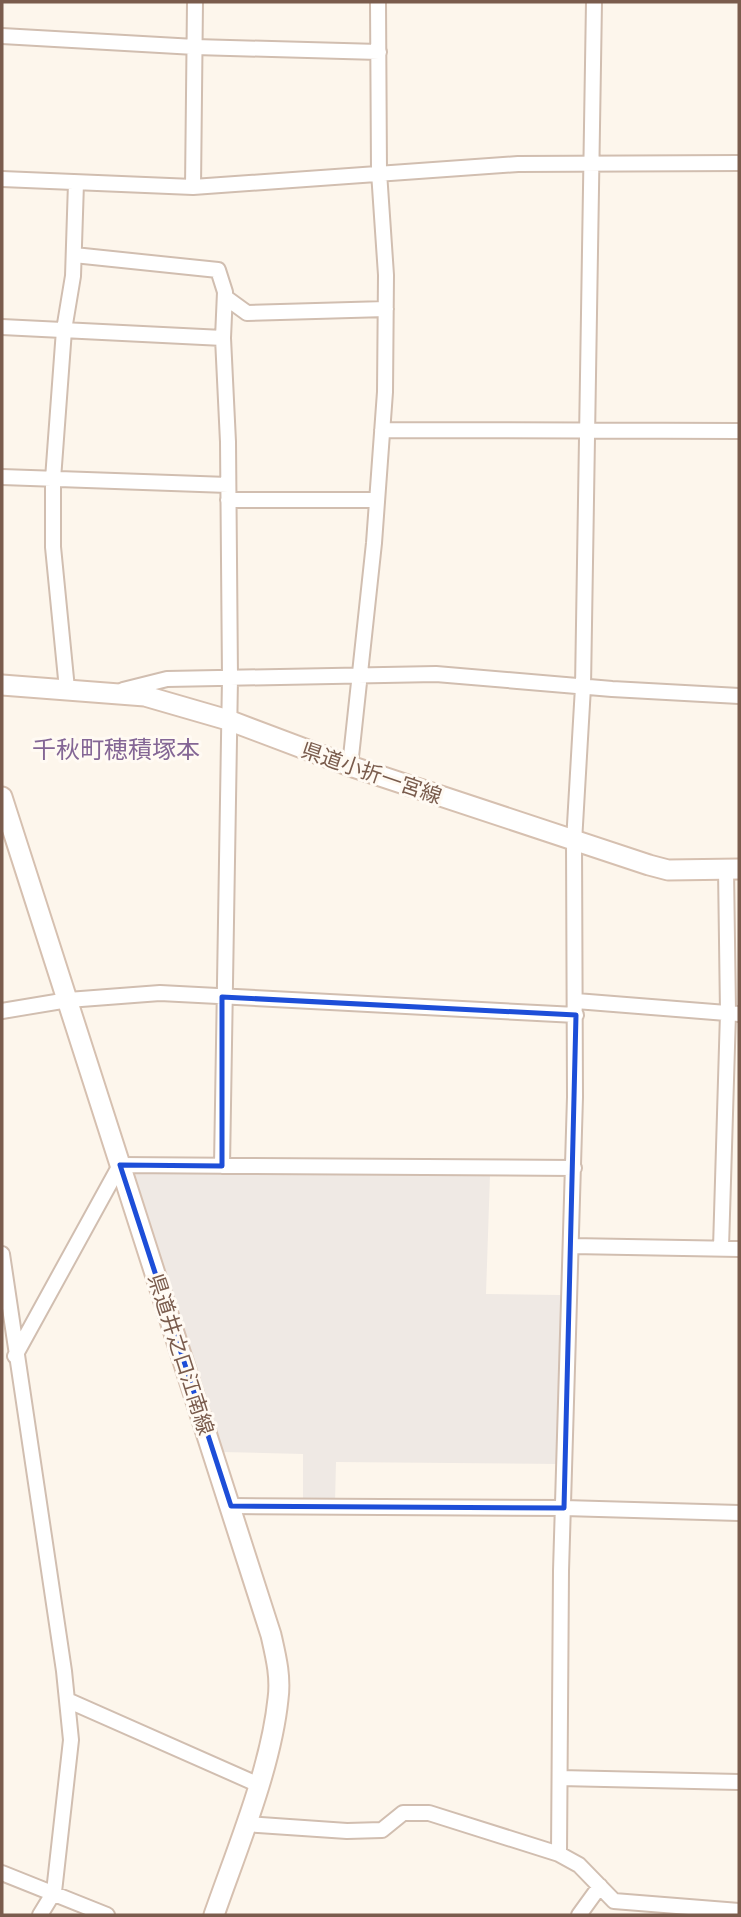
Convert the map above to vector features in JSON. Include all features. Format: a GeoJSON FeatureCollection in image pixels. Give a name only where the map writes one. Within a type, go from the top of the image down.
{"type":"FeatureCollection","features":[{"type":"Feature","properties":{"kind":"main road","name":"県道小折一宮線"},"geometry":{"type":"LineString","coordinates":[[2,685],[145,696],[228,720],[350,766],[574,842],[668,870],[733,869]]}},
{"type":"Feature","properties":{"kind":"main road","name":"県道井之口江南線"},"geometry":{"type":"LineString","coordinates":[[2,797],[231,1506],[279,1669],[279,1698],[272,1736],[214,1915]]}},
{"type":"Feature","properties":{"kind":"street"},"geometry":{"type":"LineString","coordinates":[[193,187],[195,2]]}},
{"type":"Feature","properties":{"kind":"street"},"geometry":{"type":"LineString","coordinates":[[350,766],[361,675],[382,430],[386,309],[379,172],[378,2]]}},
{"type":"Feature","properties":{"kind":"street"},"geometry":{"type":"LineString","coordinates":[[559,1854],[564,1508],[574,1168],[574,842],[583,687],[585,430],[594,2]]}},
{"type":"Feature","properties":{"kind":"street"},"geometry":{"type":"LineString","coordinates":[[2,36],[195,47],[379,52]]}},
{"type":"Feature","properties":{"kind":"street"},"geometry":{"type":"LineString","coordinates":[[2,179],[193,187],[379,172],[591,163],[739,163]]}},
{"type":"Feature","properties":{"kind":"street"},"geometry":{"type":"LineString","coordinates":[[67,689],[53,547],[53,479],[64,330],[70,304],[74,255],[76,183]]}},
{"type":"Feature","properties":{"kind":"street"},"geometry":{"type":"LineString","coordinates":[[74,255],[218,270],[225,297],[223,338],[228,493],[229,678],[222,997],[222,1166]]}},
{"type":"Feature","properties":{"kind":"street"},"geometry":{"type":"LineString","coordinates":[[225,297],[247,313],[386,309]]}},
{"type":"Feature","properties":{"kind":"street"},"geometry":{"type":"LineString","coordinates":[[2,327],[223,338]]}},
{"type":"Feature","properties":{"kind":"street"},"geometry":{"type":"LineString","coordinates":[[382,430],[739,431]]}},
{"type":"Feature","properties":{"kind":"street"},"geometry":{"type":"LineString","coordinates":[[2,477],[228,493],[377,500]]}},
{"type":"Feature","properties":{"kind":"street"},"geometry":{"type":"LineString","coordinates":[[115,692],[167,679],[436,674],[583,687],[739,696]]}},
{"type":"Feature","properties":{"kind":"street"},"geometry":{"type":"LineString","coordinates":[[721,1248],[734,1014],[733,869]]}},
{"type":"Feature","properties":{"kind":"street"},"geometry":{"type":"LineString","coordinates":[[2,1011],[68,1000],[160,993],[734,1014]]}},
{"type":"Feature","properties":{"kind":"street"},"geometry":{"type":"LineString","coordinates":[[15,1356],[120,1165],[574,1168]]}},
{"type":"Feature","properties":{"kind":"street"},"geometry":{"type":"LineString","coordinates":[[572,1246],[739,1249]]}},
{"type":"Feature","properties":{"kind":"street"},"geometry":{"type":"LineString","coordinates":[[2,1254],[71,1740],[54,1892],[40,1915]]}},
{"type":"Feature","properties":{"kind":"street"},"geometry":{"type":"LineString","coordinates":[[231,1506],[564,1508],[739,1513]]}},
{"type":"Feature","properties":{"kind":"street"},"geometry":{"type":"LineString","coordinates":[[67,1700],[257,1784]]}},
{"type":"Feature","properties":{"kind":"street"},"geometry":{"type":"LineString","coordinates":[[560,1778],[739,1782]]}},
{"type":"Feature","properties":{"kind":"street"},"geometry":{"type":"LineString","coordinates":[[245,1824],[347,1831],[382,1830],[403,1813],[429,1812],[559,1854],[579,1866],[614,1901],[739,1911]]}},
{"type":"Feature","properties":{"kind":"street"},"geometry":{"type":"LineString","coordinates":[[2,1873],[107,1915]]}},
{"type":"Feature","properties":{"kind":"street"},"geometry":{"type":"LineString","coordinates":[[579,1915],[600,1886]]}},
{"type":"Feature","properties":{"kind":"highlighted area"},"geometry":{"type":"Polygon","coordinates":[[[222,997],[576,1015],[564,1508],[231,1506],[120,1165],[222,1166],[222,997]]]}},
{"type":"Feature","properties":{"kind":"shaded area"},"geometry":{"type":"Polygon","coordinates":[[[137,1168],[490,1175],[486,1294],[560,1295],[559,1464],[336,1462],[335,1503],[303,1502],[303,1454],[222,1452],[131,1173],[137,1168]]]}},
{"type":"Feature","properties":{"kind":"district","name":"千秋町穂積塚本"},"geometry":{"type":"Point","coordinates":[116,748]}}]}
